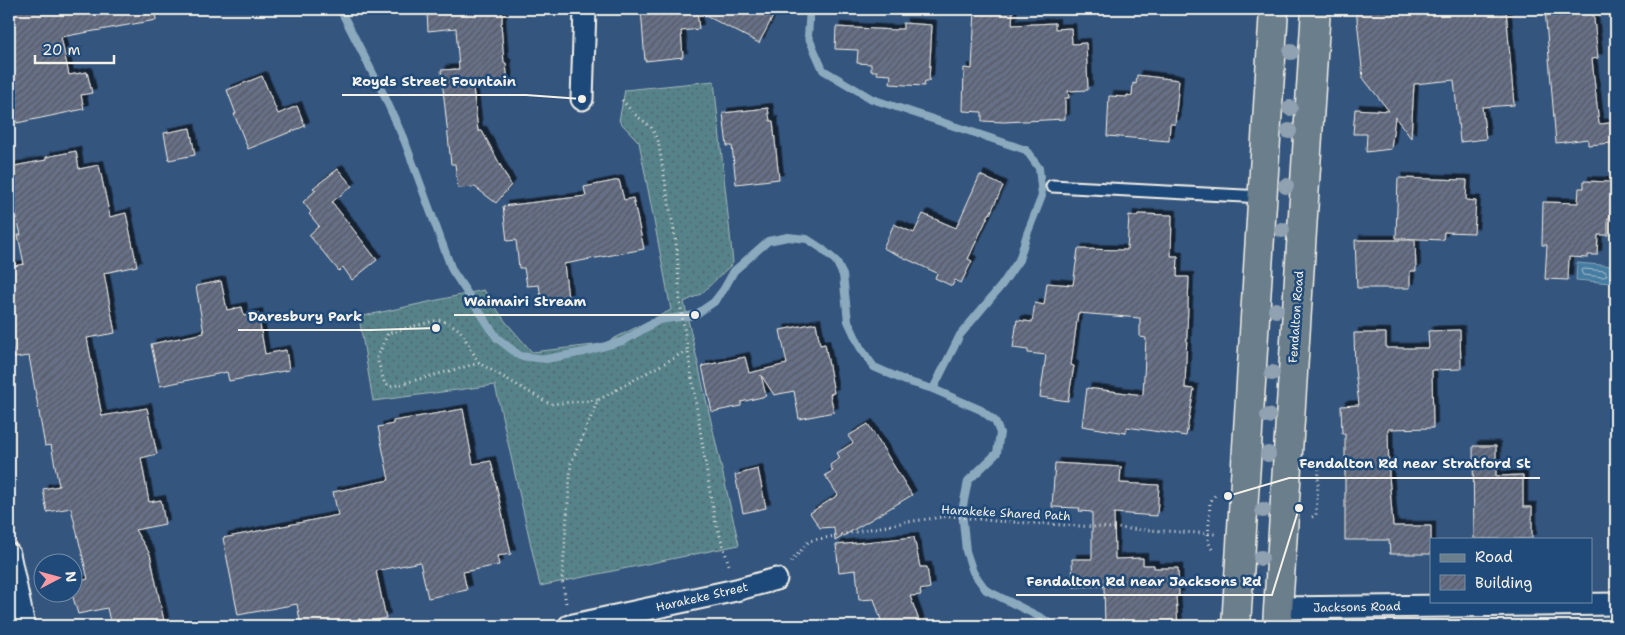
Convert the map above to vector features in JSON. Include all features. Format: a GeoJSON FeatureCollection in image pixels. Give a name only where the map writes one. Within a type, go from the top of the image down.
{"type":"FeatureCollection","features":[{"type":"Feature","properties":{"kind":"main road"},"geometry":{"type":"LineString","coordinates":[[1236,626],[1274,9]]}},
{"type":"Feature","properties":{"kind":"main road","name":"Fendalton Road"},"geometry":{"type":"LineString","coordinates":[[1278,617],[1316,9]]}},
{"type":"Feature","properties":{"kind":"street"},"geometry":{"type":"LineString","coordinates":[[582,99],[585,9]]}},
{"type":"Feature","properties":{"kind":"street"},"geometry":{"type":"LineString","coordinates":[[9,554],[24,626]]}},
{"type":"Feature","properties":{"kind":"street","name":"Harakeke Street"},"geometry":{"type":"LineString","coordinates":[[570,626],[736,590],[776,579]]}},
{"type":"Feature","properties":{"kind":"street","name":"Jacksons Road"},"geometry":{"type":"LineString","coordinates":[[1278,617],[1616,604]]}},
{"type":"Feature","properties":{"kind":"lane"},"geometry":{"type":"LineString","coordinates":[[1052,186],[1263,197]]}},
{"type":"Feature","properties":{"kind":"path"},"geometry":{"type":"LineString","coordinates":[[622,100],[632,113],[651,127],[658,142],[677,249],[680,302],[714,517],[736,590]]}},
{"type":"Feature","properties":{"kind":"path"},"geometry":{"type":"LineString","coordinates":[[479,363],[390,387],[384,382],[377,358],[388,333],[438,320],[449,322],[460,330],[479,363],[550,404],[598,400],[688,350]]}},
{"type":"Feature","properties":{"kind":"path"},"geometry":{"type":"LineString","coordinates":[[570,626],[562,580],[571,463],[598,400]]}},
{"type":"Feature","properties":{"kind":"path","name":"Harakeke Shared Path"},"geometry":{"type":"LineString","coordinates":[[776,579],[809,541],[906,522],[950,516],[994,521],[1216,534]]}},
{"type":"Feature","properties":{"kind":"green space"},"geometry":{"type":"Polygon","coordinates":[[[714,81],[733,263],[701,294],[684,302],[739,545],[540,586],[495,385],[373,401],[359,317],[484,290],[505,321],[532,352],[603,344],[671,310],[639,142],[619,121],[625,90],[714,81]]]}},
{"type":"Feature","properties":{"kind":"water"},"geometry":{"type":"Polygon","coordinates":[[[1577,263],[1613,266],[1611,283],[1576,280],[1577,263]]]}},
{"type":"Feature","properties":{"kind":"building"},"geometry":{"type":"Polygon","coordinates":[[[9,9],[155,9],[156,20],[61,37],[69,75],[87,72],[92,93],[81,95],[84,109],[17,123],[9,83],[9,9]]]}},
{"type":"Feature","properties":{"kind":"building"},"geometry":{"type":"Polygon","coordinates":[[[427,9],[502,9],[501,23],[504,63],[506,63],[508,85],[473,87],[478,131],[482,131],[511,185],[496,203],[475,187],[458,188],[455,164],[451,164],[441,70],[459,69],[456,28],[428,31],[427,9]]]}},
{"type":"Feature","properties":{"kind":"building"},"geometry":{"type":"Polygon","coordinates":[[[641,9],[777,9],[759,43],[697,11],[699,29],[681,31],[683,57],[645,61],[641,9]]]}},
{"type":"Feature","properties":{"kind":"building"},"geometry":{"type":"Polygon","coordinates":[[[975,9],[1013,9],[1012,25],[1055,23],[1055,29],[1071,28],[1072,44],[1086,43],[1088,90],[1068,91],[1069,98],[1065,98],[1065,119],[1004,122],[982,121],[982,112],[963,111],[964,68],[972,69],[975,9]]]}},
{"type":"Feature","properties":{"kind":"building"},"geometry":{"type":"Polygon","coordinates":[[[1356,9],[1506,9],[1514,105],[1482,107],[1486,139],[1460,142],[1454,80],[1414,84],[1411,138],[1395,117],[1391,149],[1366,152],[1367,134],[1353,134],[1355,109],[1389,111],[1363,78],[1356,9]]]}},
{"type":"Feature","properties":{"kind":"building"},"geometry":{"type":"Polygon","coordinates":[[[1545,9],[1593,9],[1598,58],[1592,59],[1599,124],[1610,123],[1612,143],[1588,145],[1588,139],[1556,143],[1545,9]]]}},
{"type":"Feature","properties":{"kind":"building"},"geometry":{"type":"Polygon","coordinates":[[[903,23],[932,25],[929,81],[925,81],[924,86],[890,84],[891,75],[877,74],[877,71],[871,71],[871,64],[857,63],[858,50],[835,49],[836,27],[895,30],[903,29],[903,23]]]}},
{"type":"Feature","properties":{"kind":"building"},"geometry":{"type":"Polygon","coordinates":[[[1137,75],[1179,80],[1175,124],[1170,124],[1169,141],[1107,136],[1109,96],[1132,96],[1133,83],[1136,84],[1137,75]]]}},
{"type":"Feature","properties":{"kind":"building"},"geometry":{"type":"Polygon","coordinates":[[[262,76],[278,114],[297,106],[305,126],[248,149],[227,90],[262,76]]]}},
{"type":"Feature","properties":{"kind":"building"},"geometry":{"type":"Polygon","coordinates":[[[768,108],[770,121],[773,121],[779,179],[736,184],[732,146],[727,146],[723,113],[768,108]]]}},
{"type":"Feature","properties":{"kind":"building"},"geometry":{"type":"Polygon","coordinates":[[[190,128],[195,155],[169,160],[164,133],[190,128]]]}},
{"type":"Feature","properties":{"kind":"building"},"geometry":{"type":"Polygon","coordinates":[[[76,151],[79,169],[99,165],[110,217],[126,213],[137,266],[104,273],[115,333],[87,338],[102,416],[147,408],[157,454],[141,458],[149,502],[161,500],[165,524],[135,530],[150,554],[165,626],[111,626],[107,608],[78,614],[74,602],[82,602],[82,580],[88,579],[71,508],[47,512],[43,489],[59,486],[51,445],[45,446],[29,356],[14,358],[9,330],[9,267],[24,264],[18,235],[21,235],[9,183],[9,167],[46,160],[46,157],[76,151]]]}},
{"type":"Feature","properties":{"kind":"building"},"geometry":{"type":"Polygon","coordinates":[[[338,169],[352,186],[332,202],[377,260],[352,280],[343,267],[339,271],[309,235],[319,226],[309,214],[311,212],[303,202],[316,190],[313,188],[338,169]]]}},
{"type":"Feature","properties":{"kind":"building"},"geometry":{"type":"Polygon","coordinates":[[[980,175],[1003,186],[968,259],[972,261],[961,283],[955,280],[952,286],[935,278],[937,273],[883,248],[894,224],[914,233],[923,214],[956,228],[980,175]]]}},
{"type":"Feature","properties":{"kind":"building"},"geometry":{"type":"Polygon","coordinates":[[[1398,178],[1467,180],[1466,200],[1476,201],[1474,233],[1444,232],[1443,240],[1396,238],[1398,178]]]}},
{"type":"Feature","properties":{"kind":"building"},"geometry":{"type":"Polygon","coordinates":[[[619,180],[624,200],[633,198],[644,249],[564,264],[568,298],[546,301],[545,297],[541,297],[539,285],[527,286],[524,268],[519,268],[516,240],[507,241],[503,206],[586,196],[584,187],[619,180]]]}},
{"type":"Feature","properties":{"kind":"building"},"geometry":{"type":"Polygon","coordinates":[[[1584,181],[1611,182],[1608,235],[1598,235],[1597,255],[1588,255],[1588,258],[1569,257],[1568,280],[1545,279],[1547,245],[1542,245],[1543,202],[1578,203],[1579,188],[1584,188],[1584,181]]]}},
{"type":"Feature","properties":{"kind":"building"},"geometry":{"type":"Polygon","coordinates":[[[1138,214],[1172,215],[1171,256],[1178,256],[1177,277],[1189,277],[1185,388],[1194,389],[1186,436],[1127,427],[1126,433],[1082,426],[1087,388],[1143,395],[1146,338],[1140,337],[1140,318],[1078,313],[1071,365],[1074,366],[1068,401],[1040,397],[1046,355],[1028,353],[1028,350],[1013,348],[1017,320],[1032,322],[1035,303],[1044,305],[1047,283],[1073,285],[1078,249],[1127,250],[1129,215],[1137,216],[1138,214]]]}},
{"type":"Feature","properties":{"kind":"building"},"geometry":{"type":"Polygon","coordinates":[[[1355,240],[1415,240],[1416,271],[1410,271],[1410,288],[1357,288],[1355,240]]]}},
{"type":"Feature","properties":{"kind":"building"},"geometry":{"type":"Polygon","coordinates":[[[221,281],[227,310],[242,307],[244,316],[258,313],[265,354],[286,350],[289,370],[229,381],[227,372],[160,386],[151,344],[204,333],[196,286],[221,281]]]}},
{"type":"Feature","properties":{"kind":"building"},"geometry":{"type":"Polygon","coordinates":[[[816,323],[820,345],[825,344],[834,393],[830,394],[834,412],[799,419],[794,391],[774,395],[761,375],[766,396],[741,402],[741,406],[712,412],[702,366],[745,357],[749,373],[787,364],[780,330],[816,323]]]}},
{"type":"Feature","properties":{"kind":"building"},"geometry":{"type":"Polygon","coordinates":[[[1460,330],[1461,369],[1432,370],[1433,428],[1388,429],[1393,526],[1431,526],[1430,554],[1390,554],[1389,540],[1345,540],[1345,434],[1342,434],[1341,406],[1359,405],[1355,370],[1354,333],[1386,333],[1386,348],[1429,348],[1428,331],[1460,330]]]}},
{"type":"Feature","properties":{"kind":"building"},"geometry":{"type":"Polygon","coordinates":[[[463,409],[473,464],[491,461],[511,554],[497,556],[499,565],[463,572],[467,590],[428,598],[420,562],[376,571],[386,618],[361,624],[360,619],[325,626],[301,626],[297,604],[238,615],[223,538],[338,515],[333,492],[389,480],[378,427],[393,424],[393,421],[463,409]]]}},
{"type":"Feature","properties":{"kind":"building"},"geometry":{"type":"Polygon","coordinates":[[[868,424],[912,495],[835,541],[834,527],[820,528],[810,513],[838,495],[825,475],[833,471],[830,465],[840,458],[837,453],[853,443],[848,436],[868,424]]]}},
{"type":"Feature","properties":{"kind":"building"},"geometry":{"type":"Polygon","coordinates":[[[1473,446],[1496,446],[1496,476],[1523,475],[1523,507],[1532,507],[1532,538],[1474,538],[1473,446]]]}},
{"type":"Feature","properties":{"kind":"building"},"geometry":{"type":"Polygon","coordinates":[[[1055,463],[1121,467],[1120,483],[1159,485],[1157,516],[1114,513],[1115,559],[1143,558],[1143,565],[1154,565],[1154,568],[1178,568],[1179,596],[1176,596],[1178,626],[1105,626],[1104,586],[1073,587],[1072,559],[1092,559],[1092,512],[1079,511],[1080,508],[1052,507],[1055,463]]]}},
{"type":"Feature","properties":{"kind":"building"},"geometry":{"type":"Polygon","coordinates":[[[758,469],[766,508],[743,513],[735,475],[758,469]]]}},
{"type":"Feature","properties":{"kind":"building"},"geometry":{"type":"Polygon","coordinates":[[[914,537],[920,567],[927,567],[930,588],[920,590],[921,595],[910,596],[921,626],[883,626],[874,599],[859,600],[856,570],[839,572],[836,545],[914,537]]]}},
{"type":"Feature","properties":{"kind":"waterway"},"geometry":{"type":"LineString","coordinates":[[340,9],[384,95],[405,142],[452,270],[497,338],[520,356],[546,359],[584,352],[623,341],[659,320],[695,315],[714,302],[734,271],[768,241],[788,237],[807,239],[836,261],[843,275],[848,321],[860,347],[874,367],[906,381],[933,389],[981,410],[995,421],[1000,433],[997,453],[968,481],[962,511],[966,551],[973,572],[986,590],[1042,618],[1053,626]]}},
{"type":"Feature","properties":{"kind":"waterway"},"geometry":{"type":"LineString","coordinates":[[810,9],[808,36],[823,70],[872,99],[1026,150],[1039,168],[1042,196],[1019,260],[1001,286],[960,335],[933,389]]}},
{"type":"Feature","properties":{"kind":"place","name":"Royds Street Fountain"},"geometry":{"type":"Point","coordinates":[582,99]}},
{"type":"Feature","properties":{"kind":"place","name":"Waimairi Stream"},"geometry":{"type":"Point","coordinates":[695,315]}},
{"type":"Feature","properties":{"kind":"place","name":"Daresbury Park"},"geometry":{"type":"Point","coordinates":[436,328]}},
{"type":"Feature","properties":{"kind":"place","name":"Fendalton Rd near Stratford St"},"geometry":{"type":"Point","coordinates":[1228,496]}},
{"type":"Feature","properties":{"kind":"place","name":"Fendalton Rd near Jacksons Rd"},"geometry":{"type":"Point","coordinates":[1299,508]}}]}
